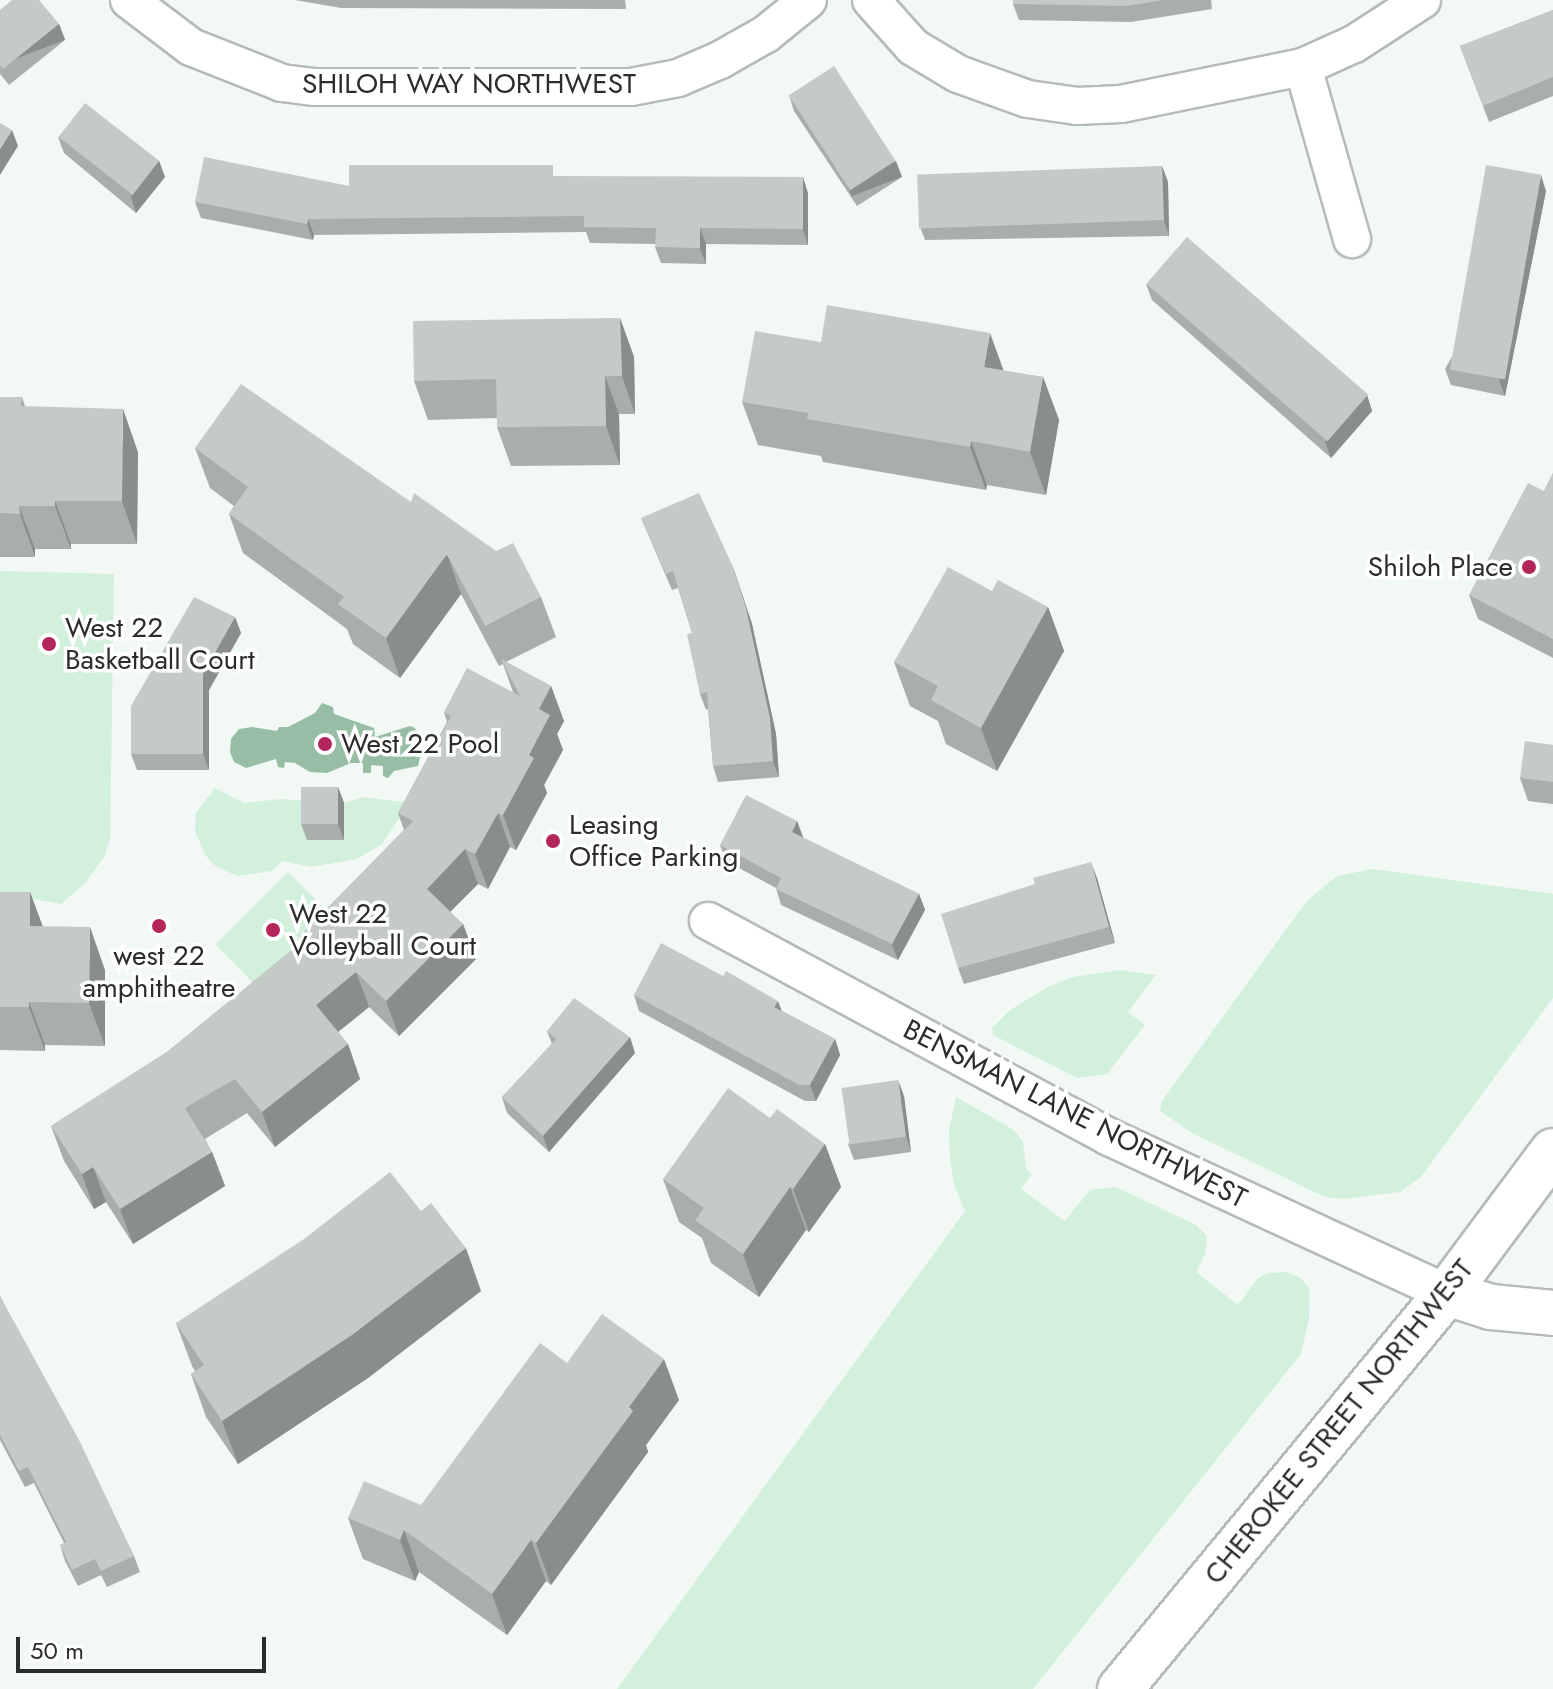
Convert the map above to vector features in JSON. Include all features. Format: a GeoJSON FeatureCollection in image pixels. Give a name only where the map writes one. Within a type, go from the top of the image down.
{"type":"FeatureCollection","features":[{"type":"Feature","properties":{"kind":"main road","name":"CHEROKEE STREET NORTHWEST"},"geometry":{"type":"LineString","coordinates":[[1120,1689],[1447,1293],[1553,1151]]}},
{"type":"Feature","properties":{"kind":"main road"},"geometry":{"type":"LineString","coordinates":[[1447,1293],[1491,1307],[1553,1313]]}},
{"type":"Feature","properties":{"kind":"street","name":"SHILOH WAY NORTHWEST"},"geometry":{"type":"LineString","coordinates":[[129,0],[191,47],[282,83],[315,87],[631,87],[678,78],[720,60],[766,34],[808,0]]}},
{"type":"Feature","properties":{"kind":"street"},"geometry":{"type":"LineString","coordinates":[[871,0],[913,47],[958,74],[1028,99],[1077,106],[1121,104],[1303,67],[1354,44],[1422,0]]}},
{"type":"Feature","properties":{"kind":"street"},"geometry":{"type":"LineString","coordinates":[[1303,67],[1352,239]]}},
{"type":"Feature","properties":{"kind":"street","name":"BENSMAN LANE NORTHWEST"},"geometry":{"type":"LineString","coordinates":[[708,921],[1109,1137],[1447,1293]]}},
{"type":"Feature","properties":{"kind":"shaded area"},"geometry":{"type":"Polygon","coordinates":[[[0,571],[114,574],[110,840],[104,857],[86,882],[61,904],[0,893],[0,571]]]}},
{"type":"Feature","properties":{"kind":"shaded area","name":"West 22 Pool"},"geometry":{"type":"Polygon","coordinates":[[[322,703],[333,707],[334,714],[374,728],[375,737],[410,726],[415,728],[422,748],[418,766],[394,771],[388,778],[383,776],[383,766],[371,765],[371,773],[363,773],[363,763],[351,763],[327,773],[310,772],[295,763],[285,762],[284,768],[278,767],[276,759],[246,768],[234,762],[230,752],[231,739],[239,729],[252,727],[277,731],[279,727],[288,727],[315,713],[322,703]]]}},
{"type":"Feature","properties":{"kind":"shaded area"},"geometry":{"type":"Polygon","coordinates":[[[215,788],[244,803],[280,799],[344,803],[364,797],[409,803],[382,844],[357,859],[311,867],[282,861],[272,871],[237,876],[214,865],[206,856],[195,831],[196,813],[215,788]]]}},
{"type":"Feature","properties":{"kind":"shaded area"},"geometry":{"type":"Polygon","coordinates":[[[1373,869],[1553,894],[1553,998],[1421,1177],[1400,1192],[1344,1199],[1325,1197],[1192,1133],[1160,1111],[1162,1101],[1306,902],[1337,876],[1373,869]]]}},
{"type":"Feature","properties":{"kind":"shaded area","name":"West 22 Volleyball Court"},"geometry":{"type":"Polygon","coordinates":[[[288,872],[330,914],[257,987],[215,945],[288,872]]]}},
{"type":"Feature","properties":{"kind":"shaded area"},"geometry":{"type":"Polygon","coordinates":[[[1120,970],[1156,975],[1128,1012],[1145,1025],[1107,1074],[1077,1078],[993,1035],[992,1028],[1010,1010],[1048,987],[1073,977],[1120,970]]]}},
{"type":"Feature","properties":{"kind":"shaded area"},"geometry":{"type":"Polygon","coordinates":[[[956,1097],[1014,1130],[1023,1142],[1026,1169],[1032,1174],[1021,1189],[1065,1221],[1090,1190],[1116,1187],[1196,1225],[1207,1236],[1205,1254],[1196,1272],[1238,1305],[1258,1278],[1268,1273],[1287,1272],[1301,1278],[1310,1290],[1309,1318],[1301,1354],[1033,1689],[617,1689],[965,1211],[954,1185],[950,1158],[949,1130],[956,1097]]]}},
{"type":"Feature","properties":{"kind":"building"},"geometry":{"type":"Polygon","coordinates":[[[12,0],[39,0],[59,24],[3,69],[0,65],[0,10],[12,0]]]}},
{"type":"Feature","properties":{"kind":"building"},"geometry":{"type":"Polygon","coordinates":[[[1013,0],[1164,0],[1126,6],[1013,4],[1013,0]]]}},
{"type":"Feature","properties":{"kind":"building"},"geometry":{"type":"Polygon","coordinates":[[[1553,10],[1553,77],[1483,106],[1460,46],[1553,10]]]}},
{"type":"Feature","properties":{"kind":"building"},"geometry":{"type":"Polygon","coordinates":[[[834,66],[896,161],[850,190],[789,95],[834,66]]]}},
{"type":"Feature","properties":{"kind":"building"},"geometry":{"type":"Polygon","coordinates":[[[85,103],[159,161],[133,195],[59,137],[85,103]]]}},
{"type":"Feature","properties":{"kind":"building"},"geometry":{"type":"Polygon","coordinates":[[[0,123],[12,130],[0,149],[0,123]]]}},
{"type":"Feature","properties":{"kind":"building"},"geometry":{"type":"Polygon","coordinates":[[[204,157],[349,186],[349,165],[553,165],[553,176],[803,177],[803,229],[700,228],[700,248],[655,247],[656,228],[584,227],[584,216],[308,219],[307,224],[195,202],[204,157]]]}},
{"type":"Feature","properties":{"kind":"building"},"geometry":{"type":"Polygon","coordinates":[[[1486,165],[1541,175],[1505,380],[1450,370],[1486,165]]]}},
{"type":"Feature","properties":{"kind":"building"},"geometry":{"type":"Polygon","coordinates":[[[1162,166],[1164,220],[919,229],[917,175],[1162,166]]]}},
{"type":"Feature","properties":{"kind":"building"},"geometry":{"type":"Polygon","coordinates":[[[1187,237],[1368,394],[1327,441],[1146,284],[1187,237]]]}},
{"type":"Feature","properties":{"kind":"building"},"geometry":{"type":"Polygon","coordinates":[[[827,305],[990,333],[984,367],[1043,377],[1030,452],[971,441],[970,447],[807,419],[808,413],[742,402],[755,331],[821,342],[827,305]]]}},
{"type":"Feature","properties":{"kind":"building"},"geometry":{"type":"Polygon","coordinates":[[[620,318],[622,376],[605,376],[606,426],[497,427],[496,379],[414,381],[413,321],[620,318]]]}},
{"type":"Feature","properties":{"kind":"building"},"geometry":{"type":"Polygon","coordinates":[[[241,384],[411,502],[414,493],[496,551],[513,543],[541,597],[485,626],[447,554],[386,638],[338,604],[344,597],[229,514],[248,487],[195,448],[241,384]]]}},
{"type":"Feature","properties":{"kind":"building"},"geometry":{"type":"Polygon","coordinates":[[[0,397],[22,397],[21,406],[123,409],[122,501],[55,501],[55,506],[19,506],[20,514],[0,513],[0,397]]]}},
{"type":"Feature","properties":{"kind":"building","name":"Shiloh Place"},"geometry":{"type":"Polygon","coordinates":[[[1553,473],[1553,639],[1469,595],[1528,483],[1544,491],[1553,473]]]}},
{"type":"Feature","properties":{"kind":"building"},"geometry":{"type":"Polygon","coordinates":[[[699,493],[733,567],[746,608],[770,718],[773,761],[713,766],[707,692],[700,694],[687,634],[692,633],[673,571],[666,574],[641,518],[699,493]]]}},
{"type":"Feature","properties":{"kind":"building"},"geometry":{"type":"Polygon","coordinates":[[[948,567],[992,591],[998,580],[1048,607],[981,728],[931,700],[938,686],[894,662],[948,567]]]}},
{"type":"Feature","properties":{"kind":"building"},"geometry":{"type":"Polygon","coordinates":[[[194,597],[235,617],[203,674],[203,754],[131,754],[131,706],[194,597]]]}},
{"type":"Feature","properties":{"kind":"building"},"geometry":{"type":"Polygon","coordinates":[[[501,659],[551,686],[539,709],[550,715],[529,755],[534,758],[503,815],[498,813],[475,854],[465,849],[427,889],[463,924],[386,1001],[356,972],[316,1005],[348,1044],[262,1112],[235,1079],[185,1108],[212,1152],[120,1209],[93,1167],[82,1174],[51,1126],[167,1052],[304,940],[300,936],[413,821],[398,813],[451,716],[444,712],[467,668],[520,696],[501,659]]]}},
{"type":"Feature","properties":{"kind":"building"},"geometry":{"type":"Polygon","coordinates":[[[1525,741],[1553,745],[1553,782],[1520,778],[1525,741]]]}},
{"type":"Feature","properties":{"kind":"building"},"geometry":{"type":"Polygon","coordinates":[[[301,787],[338,787],[338,824],[301,824],[301,787]]]}},
{"type":"Feature","properties":{"kind":"building"},"geometry":{"type":"Polygon","coordinates":[[[746,795],[797,821],[792,832],[919,894],[892,944],[776,889],[781,878],[720,845],[746,795]]]}},
{"type":"Feature","properties":{"kind":"building"},"geometry":{"type":"Polygon","coordinates":[[[1091,862],[1109,927],[958,968],[941,914],[1035,884],[1033,878],[1091,862]]]}},
{"type":"Feature","properties":{"kind":"building"},"geometry":{"type":"Polygon","coordinates":[[[0,892],[30,892],[30,926],[90,927],[89,1003],[29,1002],[29,1007],[0,1007],[0,892]]]}},
{"type":"Feature","properties":{"kind":"building"},"geometry":{"type":"Polygon","coordinates":[[[661,943],[723,976],[726,971],[778,1001],[774,1007],[835,1039],[810,1085],[799,1085],[634,995],[661,943]]]}},
{"type":"Feature","properties":{"kind":"building"},"geometry":{"type":"Polygon","coordinates":[[[574,998],[630,1037],[543,1136],[502,1097],[556,1039],[547,1031],[574,998]]]}},
{"type":"Feature","properties":{"kind":"building"},"geometry":{"type":"Polygon","coordinates":[[[898,1080],[906,1136],[849,1144],[842,1088],[898,1080]]]}},
{"type":"Feature","properties":{"kind":"building"},"geometry":{"type":"Polygon","coordinates":[[[728,1088],[770,1118],[777,1109],[825,1144],[743,1254],[695,1220],[704,1208],[663,1179],[728,1088]]]}},
{"type":"Feature","properties":{"kind":"building"},"geometry":{"type":"Polygon","coordinates":[[[390,1172],[421,1211],[431,1203],[466,1248],[352,1335],[222,1421],[191,1374],[204,1365],[176,1323],[304,1239],[390,1172]]]}},
{"type":"Feature","properties":{"kind":"building"},"geometry":{"type":"Polygon","coordinates":[[[0,1296],[79,1440],[134,1556],[101,1571],[95,1559],[72,1570],[60,1545],[66,1542],[28,1467],[19,1471],[0,1435],[0,1296]]]}},
{"type":"Feature","properties":{"kind":"building"},"geometry":{"type":"Polygon","coordinates":[[[602,1314],[664,1359],[629,1407],[633,1411],[536,1543],[531,1540],[492,1594],[404,1530],[400,1540],[348,1518],[364,1481],[421,1505],[540,1343],[567,1363],[602,1314]]]}},
{"type":"Feature","properties":{"kind":"place","name":"Shiloh Place"},"geometry":{"type":"Point","coordinates":[1529,567]}},
{"type":"Feature","properties":{"kind":"place","name":"West 22 Basketball Court"},"geometry":{"type":"Point","coordinates":[49,644]}},
{"type":"Feature","properties":{"kind":"place","name":"West 22 Pool"},"geometry":{"type":"Point","coordinates":[325,744]}},
{"type":"Feature","properties":{"kind":"place","name":"Leasing Office Parking"},"geometry":{"type":"Point","coordinates":[553,841]}},
{"type":"Feature","properties":{"kind":"place","name":"west 22 amphitheatre"},"geometry":{"type":"Point","coordinates":[159,926]}},
{"type":"Feature","properties":{"kind":"place","name":"West 22 Volleyball Court"},"geometry":{"type":"Point","coordinates":[273,930]}}]}
